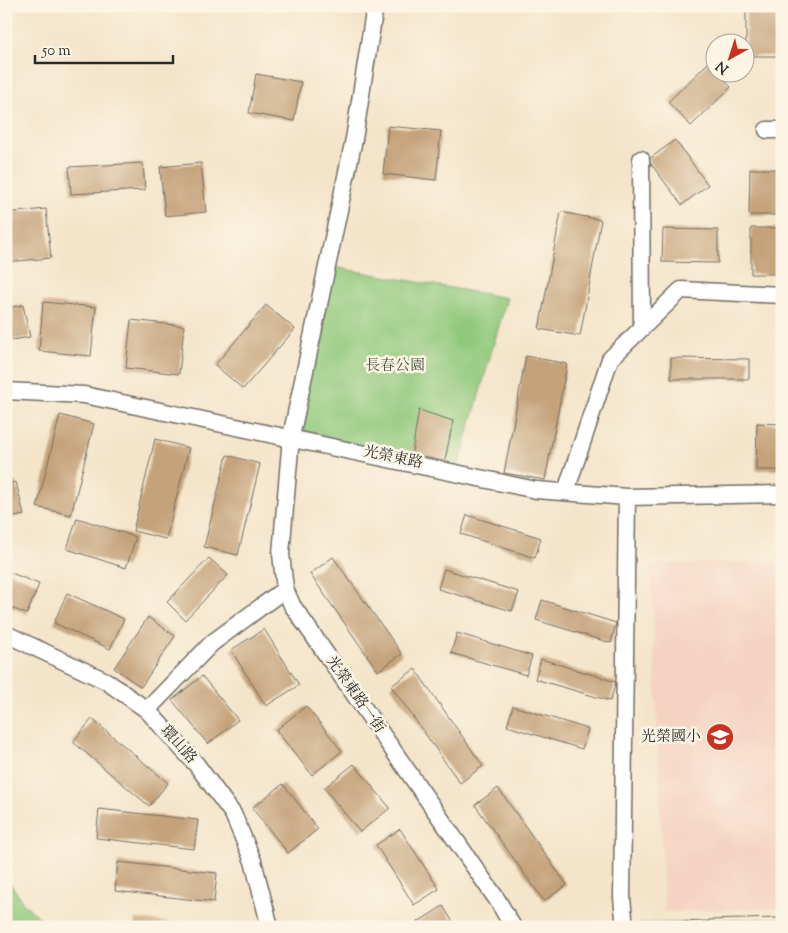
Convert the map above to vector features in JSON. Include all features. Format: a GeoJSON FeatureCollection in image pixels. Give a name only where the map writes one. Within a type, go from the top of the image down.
{"type":"FeatureCollection","features":[{"type":"Feature","properties":{"kind":"street","name":"光榮東路一街"},"geometry":{"type":"LineString","coordinates":[[375,6],[354,139],[291,437],[281,554],[285,589],[292,605],[498,901],[513,927]]}},
{"type":"Feature","properties":{"kind":"street"},"geometry":{"type":"LineString","coordinates":[[641,159],[642,328]]}},
{"type":"Feature","properties":{"kind":"street"},"geometry":{"type":"LineString","coordinates":[[566,491],[610,359],[681,290],[782,296]]}},
{"type":"Feature","properties":{"kind":"street","name":"光榮東路"},"geometry":{"type":"LineString","coordinates":[[6,391],[84,394],[536,490],[627,497],[782,494]]}},
{"type":"Feature","properties":{"kind":"street"},"geometry":{"type":"LineString","coordinates":[[625,927],[622,898],[627,497]]}},
{"type":"Feature","properties":{"kind":"street"},"geometry":{"type":"LineString","coordinates":[[147,710],[212,643],[285,589]]}},
{"type":"Feature","properties":{"kind":"street","name":"環山路"},"geometry":{"type":"LineString","coordinates":[[6,634],[106,681],[147,710],[196,764],[233,814],[254,861],[270,927]]}},
{"type":"Feature","properties":{"kind":"shaded area","name":"光榮國小"},"geometry":{"type":"Polygon","coordinates":[[[782,561],[782,908],[664,912],[651,565],[782,561]]]}},
{"type":"Feature","properties":{"kind":"green space","name":"長春公園"},"geometry":{"type":"Polygon","coordinates":[[[327,266],[507,298],[458,468],[292,433],[327,266]]]}},
{"type":"Feature","properties":{"kind":"green space"},"geometry":{"type":"Polygon","coordinates":[[[6,877],[23,903],[50,927],[6,927],[6,877]]]}},
{"type":"Feature","properties":{"kind":"building"},"geometry":{"type":"Polygon","coordinates":[[[746,9],[782,10],[782,56],[756,56],[756,32],[746,32],[746,9]]]}},
{"type":"Feature","properties":{"kind":"building"},"geometry":{"type":"Polygon","coordinates":[[[706,65],[706,82],[726,82],[731,87],[691,126],[668,102],[706,65]]]}},
{"type":"Feature","properties":{"kind":"building"},"geometry":{"type":"Polygon","coordinates":[[[256,74],[301,82],[294,121],[249,113],[256,74]]]}},
{"type":"Feature","properties":{"kind":"building"},"geometry":{"type":"Polygon","coordinates":[[[388,126],[441,131],[436,180],[383,174],[388,126]]]}},
{"type":"Feature","properties":{"kind":"building"},"geometry":{"type":"Polygon","coordinates":[[[675,140],[708,185],[682,205],[648,160],[675,140]]]}},
{"type":"Feature","properties":{"kind":"building"},"geometry":{"type":"Polygon","coordinates":[[[143,163],[145,190],[71,194],[69,167],[143,163]]]}},
{"type":"Feature","properties":{"kind":"building"},"geometry":{"type":"Polygon","coordinates":[[[201,163],[206,212],[165,216],[160,167],[201,163]]]}},
{"type":"Feature","properties":{"kind":"building"},"geometry":{"type":"Polygon","coordinates":[[[750,169],[782,169],[782,215],[749,215],[750,169]]]}},
{"type":"Feature","properties":{"kind":"building"},"geometry":{"type":"Polygon","coordinates":[[[46,209],[51,258],[6,262],[6,213],[46,209]]]}},
{"type":"Feature","properties":{"kind":"building"},"geometry":{"type":"Polygon","coordinates":[[[561,212],[601,220],[580,336],[539,329],[561,212]]]}},
{"type":"Feature","properties":{"kind":"building"},"geometry":{"type":"Polygon","coordinates":[[[751,228],[782,228],[782,274],[751,274],[751,228]]]}},
{"type":"Feature","properties":{"kind":"building"},"geometry":{"type":"Polygon","coordinates":[[[663,229],[718,230],[718,263],[662,262],[663,229]]]}},
{"type":"Feature","properties":{"kind":"building"},"geometry":{"type":"Polygon","coordinates":[[[43,302],[96,307],[91,356],[39,351],[43,302]]]}},
{"type":"Feature","properties":{"kind":"building"},"geometry":{"type":"Polygon","coordinates":[[[23,305],[30,337],[6,341],[6,308],[23,305]]]}},
{"type":"Feature","properties":{"kind":"building"},"geometry":{"type":"Polygon","coordinates":[[[266,305],[295,329],[243,389],[215,365],[266,305]]]}},
{"type":"Feature","properties":{"kind":"building"},"geometry":{"type":"Polygon","coordinates":[[[131,320],[184,326],[179,374],[126,368],[131,320]]]}},
{"type":"Feature","properties":{"kind":"building"},"geometry":{"type":"Polygon","coordinates":[[[526,356],[567,364],[545,480],[504,473],[526,356]]]}},
{"type":"Feature","properties":{"kind":"building"},"geometry":{"type":"Polygon","coordinates":[[[671,358],[749,359],[749,379],[671,379],[671,358]]]}},
{"type":"Feature","properties":{"kind":"building"},"geometry":{"type":"Polygon","coordinates":[[[419,410],[453,421],[444,465],[411,458],[419,410]]]}},
{"type":"Feature","properties":{"kind":"building"},"geometry":{"type":"Polygon","coordinates":[[[60,415],[94,424],[71,515],[37,507],[60,415]]]}},
{"type":"Feature","properties":{"kind":"building"},"geometry":{"type":"Polygon","coordinates":[[[757,423],[782,424],[782,470],[756,470],[757,423]]]}},
{"type":"Feature","properties":{"kind":"building"},"geometry":{"type":"Polygon","coordinates":[[[155,439],[189,448],[166,539],[133,531],[155,439]]]}},
{"type":"Feature","properties":{"kind":"building"},"geometry":{"type":"Polygon","coordinates":[[[227,455],[260,464],[238,555],[204,547],[227,455]]]}},
{"type":"Feature","properties":{"kind":"building"},"geometry":{"type":"Polygon","coordinates":[[[16,482],[24,515],[6,519],[6,484],[16,482]]]}},
{"type":"Feature","properties":{"kind":"building"},"geometry":{"type":"Polygon","coordinates":[[[467,515],[541,538],[535,558],[461,534],[467,515]]]}},
{"type":"Feature","properties":{"kind":"building"},"geometry":{"type":"Polygon","coordinates":[[[77,518],[136,537],[126,568],[67,549],[77,518]]]}},
{"type":"Feature","properties":{"kind":"building"},"geometry":{"type":"Polygon","coordinates":[[[333,557],[402,654],[378,671],[310,574],[333,557]]]}},
{"type":"Feature","properties":{"kind":"building"},"geometry":{"type":"Polygon","coordinates":[[[209,558],[228,575],[185,620],[167,602],[209,558]]]}},
{"type":"Feature","properties":{"kind":"building"},"geometry":{"type":"Polygon","coordinates":[[[444,569],[519,592],[512,611],[438,589],[444,569]]]}},
{"type":"Feature","properties":{"kind":"building"},"geometry":{"type":"Polygon","coordinates":[[[6,571],[39,584],[27,614],[6,606],[6,571]]]}},
{"type":"Feature","properties":{"kind":"building"},"geometry":{"type":"Polygon","coordinates":[[[67,593],[124,619],[110,649],[54,623],[67,593]]]}},
{"type":"Feature","properties":{"kind":"building"},"geometry":{"type":"Polygon","coordinates":[[[542,600],[616,623],[611,643],[536,620],[542,600]]]}},
{"type":"Feature","properties":{"kind":"building"},"geometry":{"type":"Polygon","coordinates":[[[148,617],[175,636],[141,687],[114,668],[148,617]]]}},
{"type":"Feature","properties":{"kind":"building"},"geometry":{"type":"Polygon","coordinates":[[[264,629],[299,685],[266,706],[231,650],[264,629]]]}},
{"type":"Feature","properties":{"kind":"building"},"geometry":{"type":"Polygon","coordinates":[[[457,633],[532,656],[526,675],[451,653],[457,633]]]}},
{"type":"Feature","properties":{"kind":"building"},"geometry":{"type":"Polygon","coordinates":[[[541,659],[616,682],[610,701],[535,679],[541,659]]]}},
{"type":"Feature","properties":{"kind":"building"},"geometry":{"type":"Polygon","coordinates":[[[415,669],[483,766],[460,783],[391,686],[415,669]]]}},
{"type":"Feature","properties":{"kind":"building"},"geometry":{"type":"Polygon","coordinates":[[[202,676],[238,720],[208,744],[172,700],[202,676]]]}},
{"type":"Feature","properties":{"kind":"building"},"geometry":{"type":"Polygon","coordinates":[[[306,706],[342,751],[312,775],[276,730],[306,706]]]}},
{"type":"Feature","properties":{"kind":"building"},"geometry":{"type":"Polygon","coordinates":[[[513,706],[588,729],[582,749],[507,726],[513,706]]]}},
{"type":"Feature","properties":{"kind":"building"},"geometry":{"type":"Polygon","coordinates":[[[92,719],[168,783],[149,806],[73,742],[92,719]]]}},
{"type":"Feature","properties":{"kind":"building"},"geometry":{"type":"Polygon","coordinates":[[[354,764],[390,808],[360,832],[324,788],[354,764]]]}},
{"type":"Feature","properties":{"kind":"building"},"geometry":{"type":"Polygon","coordinates":[[[283,784],[318,829],[288,853],[252,808],[283,784]]]}},
{"type":"Feature","properties":{"kind":"building"},"geometry":{"type":"Polygon","coordinates":[[[498,788],[567,885],[544,901],[475,805],[498,788]]]}},
{"type":"Feature","properties":{"kind":"building"},"geometry":{"type":"Polygon","coordinates":[[[99,809],[198,820],[194,849],[96,838],[99,809]]]}},
{"type":"Feature","properties":{"kind":"building"},"geometry":{"type":"Polygon","coordinates":[[[400,829],[439,889],[414,905],[376,845],[400,829]]]}},
{"type":"Feature","properties":{"kind":"building"},"geometry":{"type":"Polygon","coordinates":[[[118,862],[217,873],[214,902],[115,891],[118,862]]]}},
{"type":"Feature","properties":{"kind":"building"},"geometry":{"type":"Polygon","coordinates":[[[443,906],[456,927],[421,927],[418,922],[443,906]]]}},
{"type":"Feature","properties":{"kind":"building"},"geometry":{"type":"Polygon","coordinates":[[[778,918],[778,927],[709,927],[709,920],[778,918]]]}},
{"type":"Feature","properties":{"kind":"building"},"geometry":{"type":"Polygon","coordinates":[[[135,919],[193,925],[193,927],[134,927],[135,919]]]}},
{"type":"Feature","properties":{"kind":"building"},"geometry":{"type":"Polygon","coordinates":[[[708,921],[708,927],[639,927],[639,923],[708,921]]]}},
{"type":"Feature","properties":{"kind":"place","name":"光榮國小"},"geometry":{"type":"Point","coordinates":[720,737]}}]}
